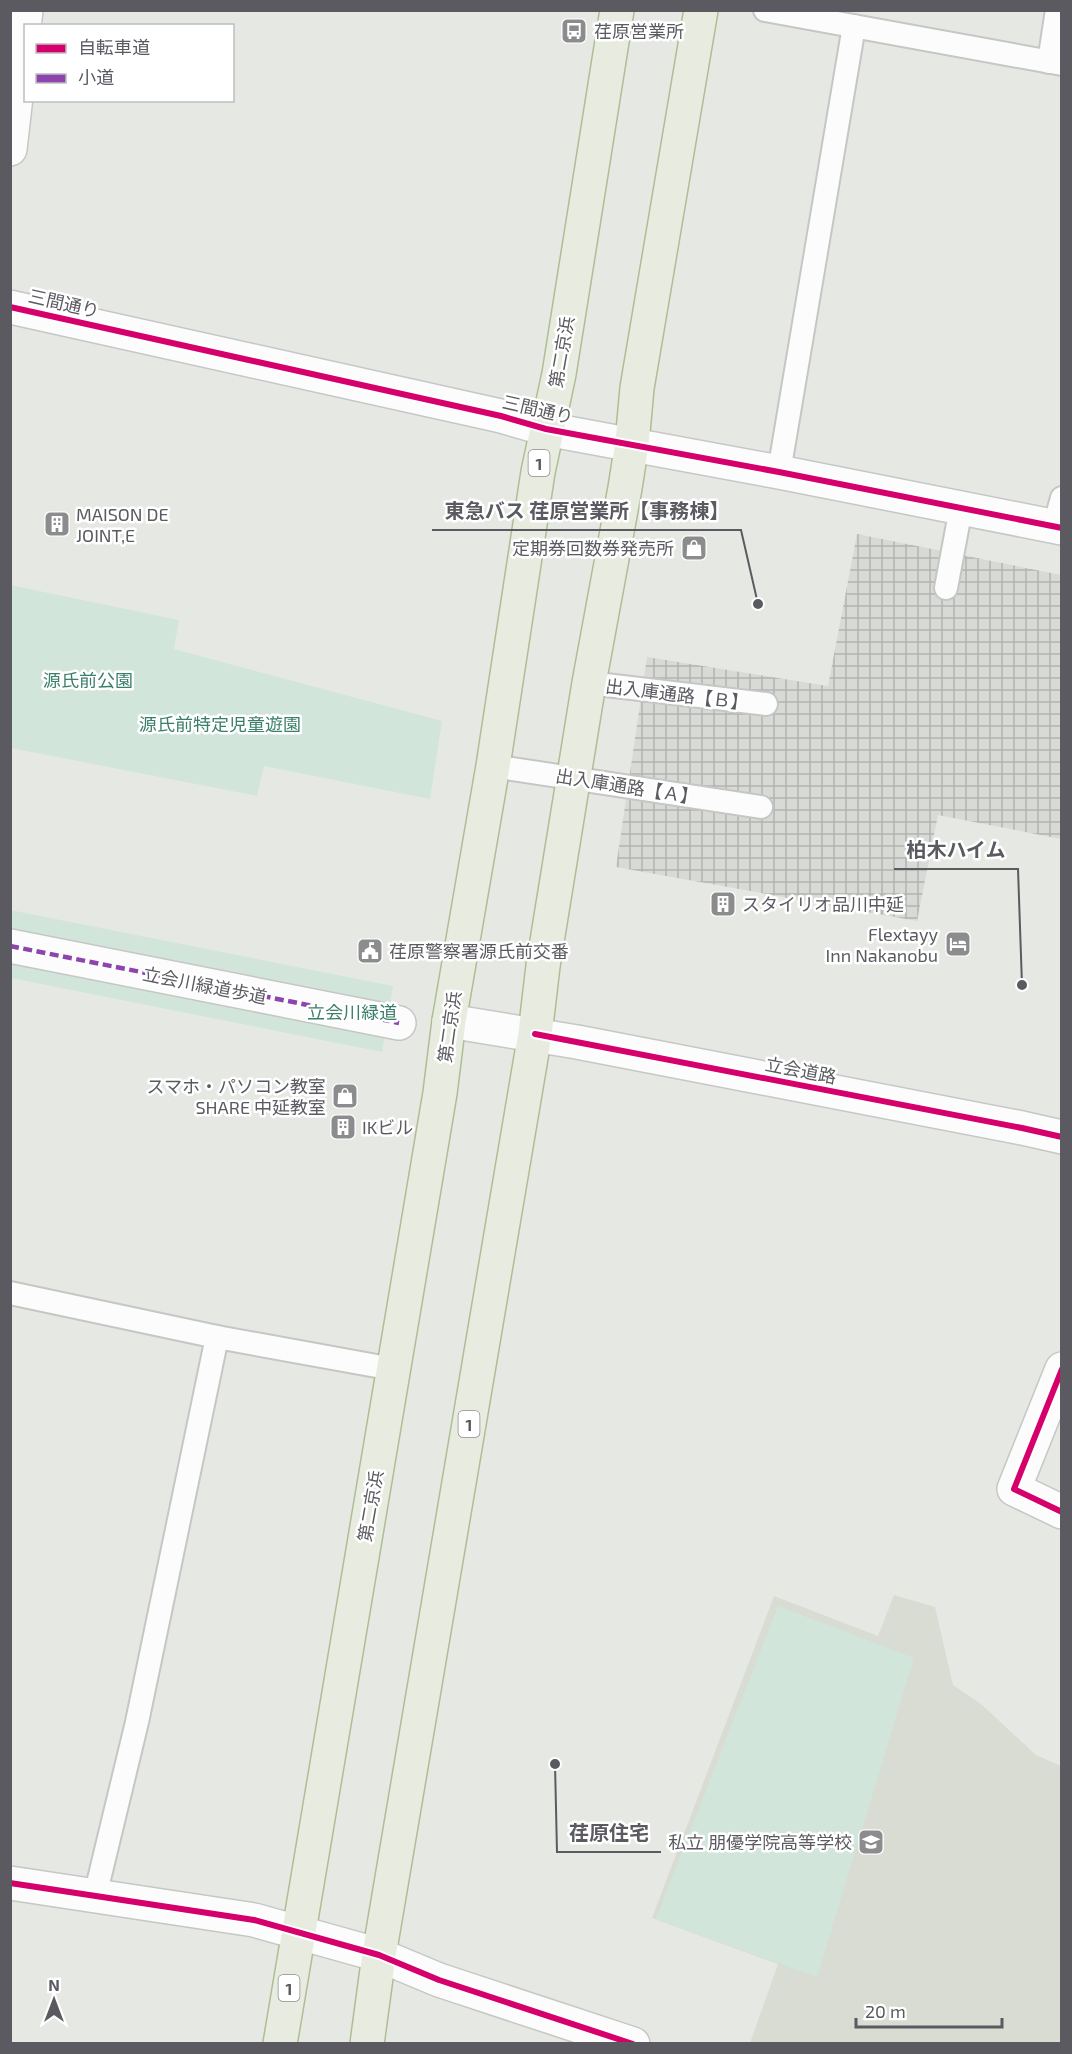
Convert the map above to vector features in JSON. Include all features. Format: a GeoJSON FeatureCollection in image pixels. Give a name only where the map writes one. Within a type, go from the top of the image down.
{"type":"FeatureCollection","features":[{"type":"Feature","properties":{"kind":"highway","name":"第二京浜"},"geometry":{"type":"LineString","coordinates":[[280,2043],[440,1093],[449,1021],[493,766],[546,429],[559,374],[617,10]]}},
{"type":"Feature","properties":{"kind":"highway","name":"1"},"geometry":{"type":"LineString","coordinates":[[367,2043],[535,1034],[543,966],[589,683],[632,443],[637,388],[701,10]]}},
{"type":"Feature","properties":{"kind":"street"},"geometry":{"type":"LineString","coordinates":[[10,149],[24,45]]}},
{"type":"Feature","properties":{"kind":"street","name":"三間通り"},"geometry":{"type":"LineString","coordinates":[[10,307],[501,416],[546,429],[632,443],[961,508],[1059,518]]}},
{"type":"Feature","properties":{"kind":"street","name":"立会川緑道歩道"},"geometry":{"type":"LineString","coordinates":[[10,946],[399,1023]]}},
{"type":"Feature","properties":{"kind":"street","name":"立会道路"},"geometry":{"type":"LineString","coordinates":[[449,1021],[535,1034],[1062,1137]]}},
{"type":"Feature","properties":{"kind":"street"},"geometry":{"type":"LineString","coordinates":[[1062,1370],[1014,1489],[1062,1512]]}},
{"type":"Feature","properties":{"kind":"street"},"geometry":{"type":"LineString","coordinates":[[10,1883],[254,1920],[380,1955],[439,1980],[633,2043]]}},
{"type":"Feature","properties":{"kind":"lane"},"geometry":{"type":"LineString","coordinates":[[765,10],[1055,63],[1057,10]]}},
{"type":"Feature","properties":{"kind":"lane"},"geometry":{"type":"LineString","coordinates":[[779,472],[854,26]]}},
{"type":"Feature","properties":{"kind":"lane"},"geometry":{"type":"LineString","coordinates":[[946,588],[961,508]]}},
{"type":"Feature","properties":{"kind":"lane","name":"出入庫通路【Ｂ】"},"geometry":{"type":"LineString","coordinates":[[589,683],[766,704]]}},
{"type":"Feature","properties":{"kind":"lane","name":"出入庫通路【Ａ】"},"geometry":{"type":"LineString","coordinates":[[493,766],[760,807]]}},
{"type":"Feature","properties":{"kind":"lane"},"geometry":{"type":"LineString","coordinates":[[10,1293],[217,1337],[393,1368]]}},
{"type":"Feature","properties":{"kind":"lane"},"geometry":{"type":"LineString","coordinates":[[95,1896],[137,1722],[217,1337]]}},
{"type":"Feature","properties":{"kind":"shaded area"},"geometry":{"type":"Polygon","coordinates":[[[857,534],[1061,575],[1061,839],[938,815],[917,921],[616,867],[647,657],[828,686],[857,534]]]}},
{"type":"Feature","properties":{"kind":"shaded area","name":"私立 朋優学院高等学校"},"geometry":{"type":"Polygon","coordinates":[[[894,1595],[935,1607],[953,1685],[981,1704],[1036,1755],[1061,1766],[1061,2043],[750,2043],[778,1964],[652,1918],[774,1596],[878,1636],[894,1595]]]}},
{"type":"Feature","properties":{"kind":"green space"},"geometry":{"type":"Polygon","coordinates":[[[10,585],[179,620],[174,649],[442,721],[430,799],[264,766],[257,796],[11,748],[10,585]]]}},
{"type":"Feature","properties":{"kind":"green space","name":"立会川緑道"},"geometry":{"type":"Polygon","coordinates":[[[10,910],[393,986],[382,1052],[11,978],[10,910]]]}},
{"type":"Feature","properties":{"kind":"green space"},"geometry":{"type":"Polygon","coordinates":[[[778,1606],[914,1658],[817,1977],[656,1919],[778,1606]]]}},
{"type":"Feature","properties":{"kind":"marked path"},"geometry":{"type":"LineString","coordinates":[[10,946],[399,1023]]}},
{"type":"Feature","properties":{"kind":"cycle path"},"geometry":{"type":"LineString","coordinates":[[10,307],[501,416],[546,429],[1062,528]]}},
{"type":"Feature","properties":{"kind":"cycle path"},"geometry":{"type":"LineString","coordinates":[[535,1034],[1062,1137]]}},
{"type":"Feature","properties":{"kind":"cycle path"},"geometry":{"type":"LineString","coordinates":[[1062,1369],[1014,1489],[1062,1512]]}},
{"type":"Feature","properties":{"kind":"cycle path"},"geometry":{"type":"LineString","coordinates":[[10,1883],[254,1920],[379,1955],[439,1980],[633,2044]]}},
{"type":"Feature","properties":{"kind":"place","name":"荏原営業所"},"geometry":{"type":"Point","coordinates":[574,31]}},
{"type":"Feature","properties":{"kind":"place","name":"MAISON DE JOINT,E"},"geometry":{"type":"Point","coordinates":[57,524]}},
{"type":"Feature","properties":{"kind":"place","name":"定期券回数券発売所"},"geometry":{"type":"Point","coordinates":[694,548]}},
{"type":"Feature","properties":{"kind":"place","name":"東急バス 荏原営業所【事務棟】"},"geometry":{"type":"Point","coordinates":[758,604]}},
{"type":"Feature","properties":{"kind":"place","name":"スタイリオ品川中延"},"geometry":{"type":"Point","coordinates":[723,904]}},
{"type":"Feature","properties":{"kind":"place","name":"Flextayy Inn Nakanobu"},"geometry":{"type":"Point","coordinates":[958,944]}},
{"type":"Feature","properties":{"kind":"place","name":"荏原警察署源氏前交番"},"geometry":{"type":"Point","coordinates":[370,951]}},
{"type":"Feature","properties":{"kind":"place","name":"柏木ハイム"},"geometry":{"type":"Point","coordinates":[1022,985]}},
{"type":"Feature","properties":{"kind":"place","name":"スマホ・パソコン教室 SHARE 中延教室"},"geometry":{"type":"Point","coordinates":[345,1096]}},
{"type":"Feature","properties":{"kind":"place","name":"IKビル"},"geometry":{"type":"Point","coordinates":[343,1127]}},
{"type":"Feature","properties":{"kind":"place","name":"荏原住宅"},"geometry":{"type":"Point","coordinates":[555,1764]}},
{"type":"Feature","properties":{"kind":"place","name":"私立 朋優学院高等学校"},"geometry":{"type":"Point","coordinates":[871,1842]}},
{"type":"Feature","properties":{"kind":"park label","name":"源氏前公園"},"geometry":{"type":"Point","coordinates":[88,680]}},
{"type":"Feature","properties":{"kind":"park label","name":"源氏前特定児童遊園"},"geometry":{"type":"Point","coordinates":[220,724]}}]}
